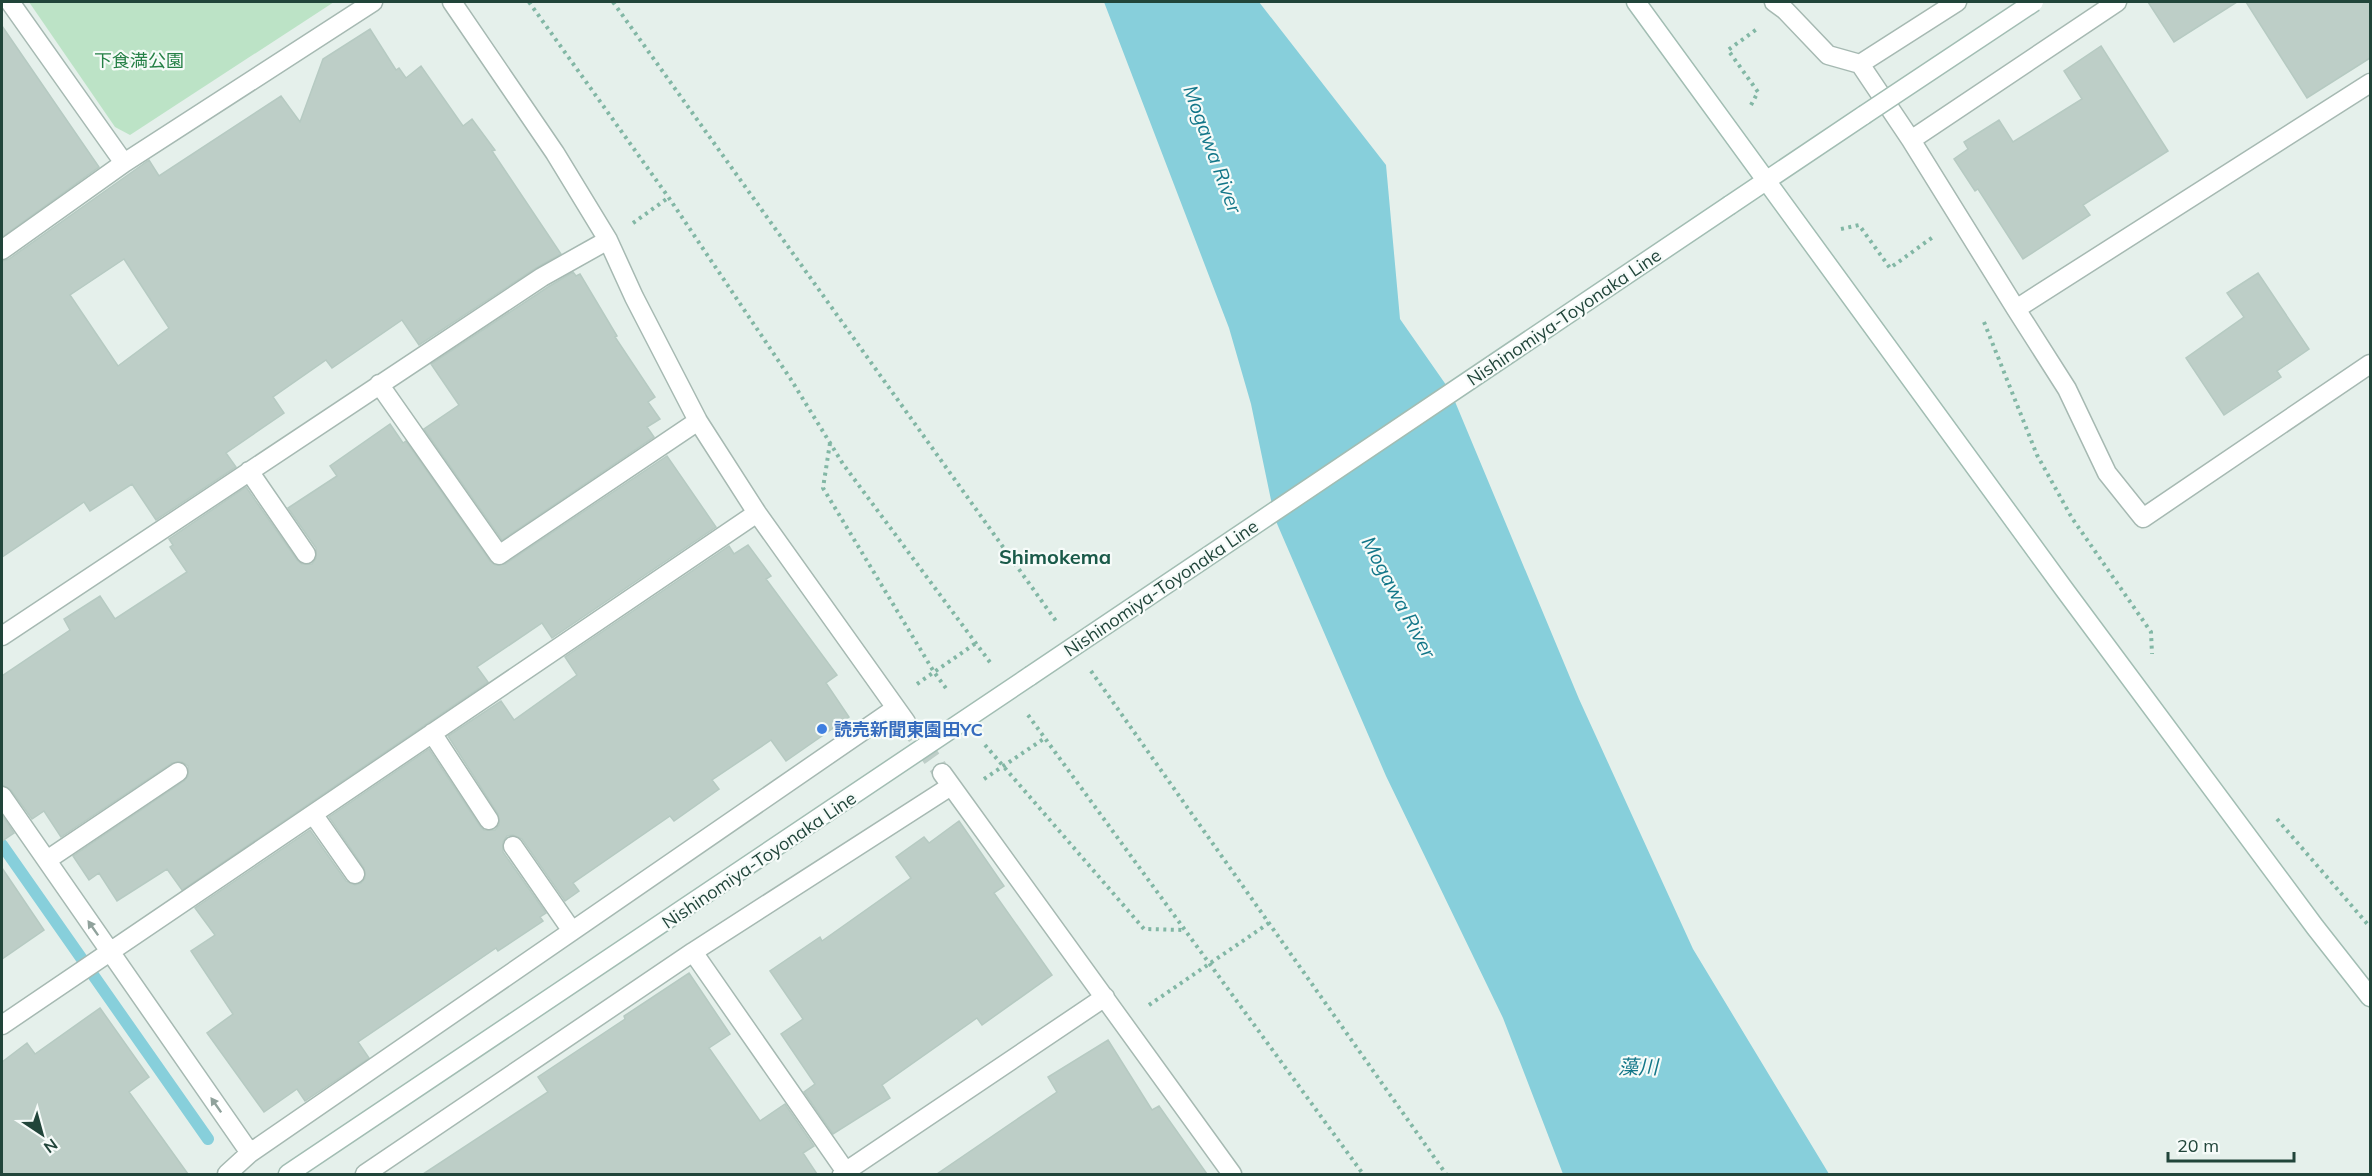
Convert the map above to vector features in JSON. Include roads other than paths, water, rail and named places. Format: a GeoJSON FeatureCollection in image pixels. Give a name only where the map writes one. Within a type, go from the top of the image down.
{"type":"FeatureCollection","features":[{"type":"Feature","properties":{"kind":"street"},"geometry":{"type":"LineString","coordinates":[[10,2],[124,163]]}},
{"type":"Feature","properties":{"kind":"street"},"geometry":{"type":"LineString","coordinates":[[2,250],[124,163],[373,2]]}},
{"type":"Feature","properties":{"kind":"street"},"geometry":{"type":"LineString","coordinates":[[227,1174],[250,1153],[572,931],[901,715],[757,513],[699,421],[633,297],[608,240],[555,153],[452,2]]}},
{"type":"Feature","properties":{"kind":"street"},"geometry":{"type":"LineString","coordinates":[[1636,2],[2071,598],[2315,927],[2370,997]]}},
{"type":"Feature","properties":{"kind":"street"},"geometry":{"type":"LineString","coordinates":[[1860,64],[1957,2]]}},
{"type":"Feature","properties":{"kind":"street","name":"Nishinomiya-Toyonaka Line"},"geometry":{"type":"LineString","coordinates":[[288,1174],[2034,2]]}},
{"type":"Feature","properties":{"kind":"street"},"geometry":{"type":"LineString","coordinates":[[1911,140],[2116,2]]}},
{"type":"Feature","properties":{"kind":"street"},"geometry":{"type":"LineString","coordinates":[[1780,6],[1828,55],[1860,64],[1911,140],[2067,388],[2107,473],[2143,518],[2370,364]]}},
{"type":"Feature","properties":{"kind":"street"},"geometry":{"type":"LineString","coordinates":[[2016,309],[2370,83]]}},
{"type":"Feature","properties":{"kind":"street"},"geometry":{"type":"LineString","coordinates":[[2,636],[542,277],[608,240]]}},
{"type":"Feature","properties":{"kind":"street"},"geometry":{"type":"LineString","coordinates":[[379,384],[499,555],[699,421]]}},
{"type":"Feature","properties":{"kind":"street"},"geometry":{"type":"LineString","coordinates":[[249,471],[306,554]]}},
{"type":"Feature","properties":{"kind":"street"},"geometry":{"type":"LineString","coordinates":[[2,1025],[757,513]]}},
{"type":"Feature","properties":{"kind":"street"},"geometry":{"type":"LineString","coordinates":[[432,734],[489,820]]}},
{"type":"Feature","properties":{"kind":"street"},"geometry":{"type":"LineString","coordinates":[[47,860],[178,771]]}},
{"type":"Feature","properties":{"kind":"street"},"geometry":{"type":"LineString","coordinates":[[365,1174],[946,779],[1232,1174]]}},
{"type":"Feature","properties":{"kind":"street"},"geometry":{"type":"LineString","coordinates":[[2,796],[47,860],[103,956],[250,1153]]}},
{"type":"Feature","properties":{"kind":"street"},"geometry":{"type":"LineString","coordinates":[[313,814],[355,874]]}},
{"type":"Feature","properties":{"kind":"street"},"geometry":{"type":"LineString","coordinates":[[513,846],[572,931]]}},
{"type":"Feature","properties":{"kind":"street"},"geometry":{"type":"LineString","coordinates":[[693,952],[844,1174],[1105,997]]}},
{"type":"Feature","properties":{"kind":"water","name":"藻川"},"geometry":{"type":"Polygon","coordinates":[[[1104,2],[1259,2],[1386,165],[1400,319],[1451,392],[1579,699],[1693,949],[1829,1174],[1563,1174],[1503,1018],[1386,776],[1275,519],[1251,404],[1229,328],[1104,2]]]}},
{"type":"Feature","properties":{"kind":"waterway"},"geometry":{"type":"LineString","coordinates":[[2,845],[208,1139]]}},
{"type":"Feature","properties":{"kind":"tunnel"},"geometry":{"type":"LineString","coordinates":[[906,722],[942,773]]}},
{"type":"Feature","properties":{"kind":"place","name":"読売新聞東園田YC"},"geometry":{"type":"Point","coordinates":[822,729]}},
{"type":"Feature","properties":{"kind":"district","name":"Shimokema"},"geometry":{"type":"Point","coordinates":[1055,556]}},
{"type":"Feature","properties":{"kind":"park label","name":"下食満公園"},"geometry":{"type":"Point","coordinates":[139,60]}},
{"type":"Feature","properties":{"kind":"water label","name":"Mogawa River"},"geometry":{"type":"Point","coordinates":[1213,149]}},
{"type":"Feature","properties":{"kind":"water label","name":"Mogawa River"},"geometry":{"type":"Point","coordinates":[1399,597]}}]}
